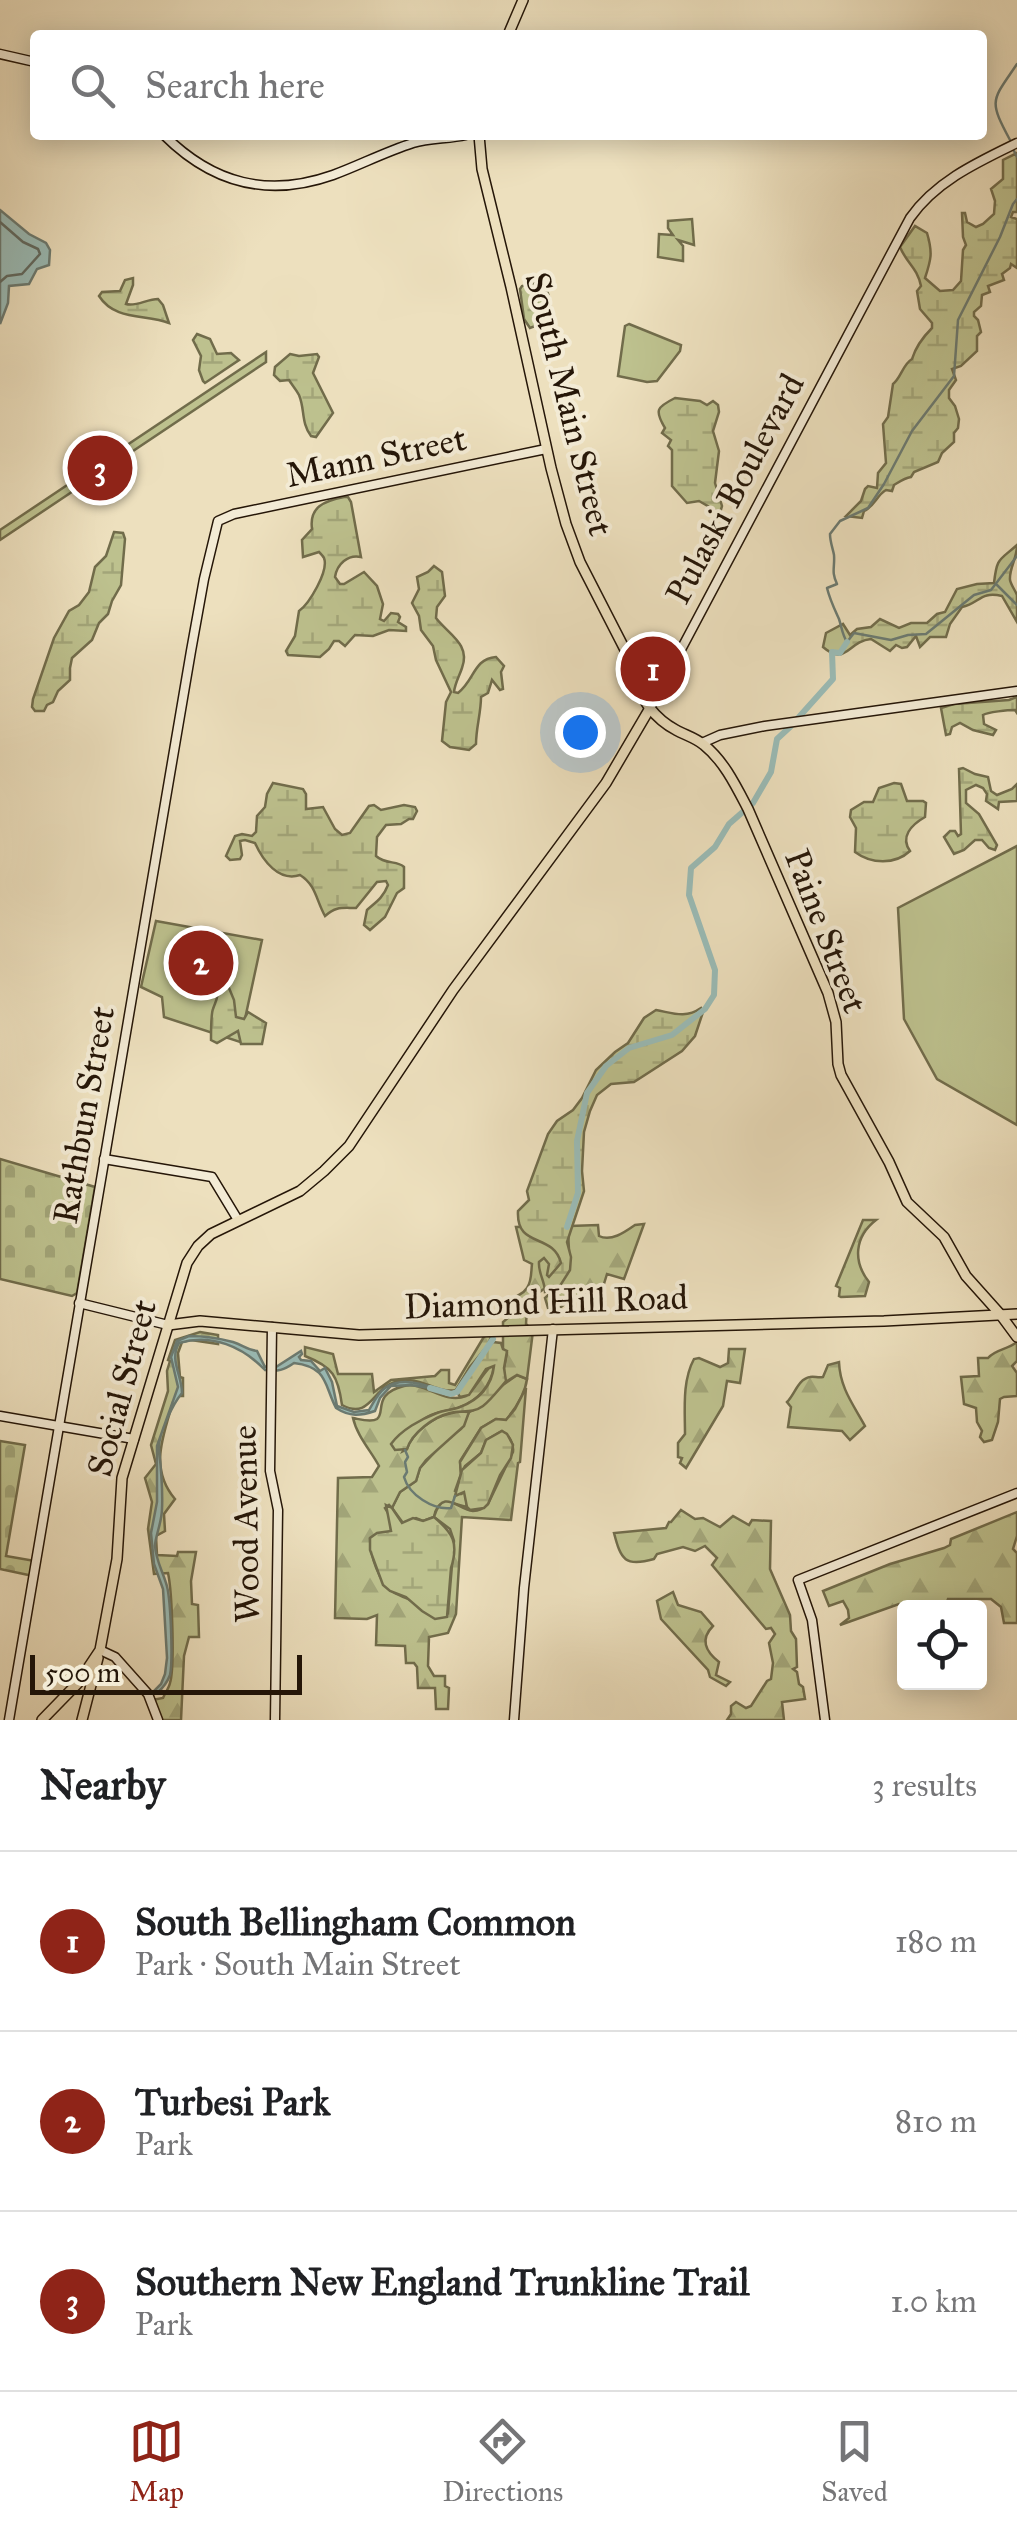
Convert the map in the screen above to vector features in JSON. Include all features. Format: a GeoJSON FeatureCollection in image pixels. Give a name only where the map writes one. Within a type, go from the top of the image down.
{"type":"FeatureCollection","features":[{"type":"Feature","properties":{"kind":"main road"},"geometry":{"type":"LineString","coordinates":[[510,30],[522,0]]}},
{"type":"Feature","properties":{"kind":"main road","name":"South Main Street"},"geometry":{"type":"LineString","coordinates":[[479,140],[482,169],[546,449],[571,541],[644,686],[650,708]]}},
{"type":"Feature","properties":{"kind":"main road","name":"South Main Street"},"geometry":{"type":"LineString","coordinates":[[637,676],[642,697],[650,708]]}},
{"type":"Feature","properties":{"kind":"main road"},"geometry":{"type":"LineString","coordinates":[[644,686],[653,690],[663,686]]}},
{"type":"Feature","properties":{"kind":"main road"},"geometry":{"type":"LineString","coordinates":[[650,708],[664,723],[704,745]]}},
{"type":"Feature","properties":{"kind":"main road","name":"Pulaski Boulevard"},"geometry":{"type":"LineString","coordinates":[[262,1209],[310,1183],[362,1129],[453,990],[606,783],[650,708]]}},
{"type":"Feature","properties":{"kind":"main road"},"geometry":{"type":"LineString","coordinates":[[638,729],[652,722],[664,723]]}},
{"type":"Feature","properties":{"kind":"main road","name":"Paine Street"},"geometry":{"type":"LineString","coordinates":[[704,745],[722,764],[747,806],[828,993],[836,1022],[841,1075],[906,1202],[944,1238],[966,1276],[1000,1314]]}},
{"type":"Feature","properties":{"kind":"main road","name":"Social Street"},"geometry":{"type":"LineString","coordinates":[[42,1720],[82,1678],[100,1650],[117,1559],[122,1478],[187,1263],[198,1246],[217,1231],[262,1209]]}},
{"type":"Feature","properties":{"kind":"main road"},"geometry":{"type":"LineString","coordinates":[[1000,1314],[1017,1337]]}},
{"type":"Feature","properties":{"kind":"main road","name":"Diamond Hill Road"},"geometry":{"type":"LineString","coordinates":[[168,1325],[200,1321],[353,1335],[1017,1314]]}},
{"type":"Feature","properties":{"kind":"main road"},"geometry":{"type":"LineString","coordinates":[[82,1720],[100,1650]]}},
{"type":"Feature","properties":{"kind":"main road"},"geometry":{"type":"LineString","coordinates":[[82,1678],[88,1680],[90,1688]]}},
{"type":"Feature","properties":{"kind":"street"},"geometry":{"type":"LineString","coordinates":[[0,54],[30,61]]}},
{"type":"Feature","properties":{"kind":"street"},"geometry":{"type":"LineString","coordinates":[[169,140],[183,153],[233,180],[270,186],[316,180],[418,142],[433,140]]}},
{"type":"Feature","properties":{"kind":"street","name":"Pulaski Boulevard"},"geometry":{"type":"LineString","coordinates":[[650,708],[910,218],[942,184],[1017,143]]}},
{"type":"Feature","properties":{"kind":"street","name":"Mann Street"},"geometry":{"type":"LineString","coordinates":[[218,521],[234,514],[546,449]]}},
{"type":"Feature","properties":{"kind":"street","name":"Rathbun Street"},"geometry":{"type":"LineString","coordinates":[[8,1720],[202,589],[218,521]]}},
{"type":"Feature","properties":{"kind":"street"},"geometry":{"type":"LineString","coordinates":[[704,745],[720,735],[800,720],[1017,691]]}},
{"type":"Feature","properties":{"kind":"street"},"geometry":{"type":"LineString","coordinates":[[104,1159],[212,1178],[238,1220]]}},
{"type":"Feature","properties":{"kind":"street","name":"Diamond Hill Road"},"geometry":{"type":"LineString","coordinates":[[79,1303],[168,1325]]}},
{"type":"Feature","properties":{"kind":"street","name":"Wood Avenue"},"geometry":{"type":"LineString","coordinates":[[272,1327],[270,1472],[278,1510],[275,1720]]}},
{"type":"Feature","properties":{"kind":"street"},"geometry":{"type":"LineString","coordinates":[[514,1720],[528,1547],[553,1330]]}},
{"type":"Feature","properties":{"kind":"street"},"geometry":{"type":"LineString","coordinates":[[0,1416],[134,1438]]}},
{"type":"Feature","properties":{"kind":"street"},"geometry":{"type":"LineString","coordinates":[[825,1720],[812,1620],[798,1580],[1017,1494]]}},
{"type":"Feature","properties":{"kind":"street"},"geometry":{"type":"LineString","coordinates":[[100,1650],[115,1658],[140,1684],[158,1720]]}},
{"type":"Feature","properties":{"kind":"green space"},"geometry":{"type":"Polygon","coordinates":[[[1017,153],[1017,212],[1011,217],[1017,219],[1017,268],[1011,264],[1002,274],[1004,280],[988,286],[990,292],[982,295],[981,306],[974,312],[981,332],[977,336],[977,351],[952,369],[956,380],[949,398],[959,419],[954,442],[938,462],[914,472],[894,485],[892,491],[883,492],[862,518],[846,516],[861,501],[868,486],[877,488],[878,473],[886,463],[883,424],[888,417],[893,384],[932,328],[920,309],[919,280],[900,247],[915,226],[927,233],[930,256],[925,278],[940,291],[953,290],[961,281],[966,245],[962,213],[976,227],[994,214],[991,189],[1003,179],[1003,160],[1017,153]]]}},
{"type":"Feature","properties":{"kind":"green space"},"geometry":{"type":"Polygon","coordinates":[[[692,219],[694,245],[678,240],[683,246],[683,261],[658,257],[659,234],[673,235],[668,221],[692,219]]]}},
{"type":"Feature","properties":{"kind":"green space"},"geometry":{"type":"Polygon","coordinates":[[[133,278],[126,304],[158,299],[169,323],[113,310],[99,296],[102,292],[120,291],[125,280],[133,278]]]}},
{"type":"Feature","properties":{"kind":"green space"},"geometry":{"type":"Polygon","coordinates":[[[539,282],[547,292],[552,315],[530,328],[524,319],[520,289],[539,282]]]}},
{"type":"Feature","properties":{"kind":"green space"},"geometry":{"type":"Polygon","coordinates":[[[629,324],[681,345],[657,381],[618,376],[625,326],[629,324]]]}},
{"type":"Feature","properties":{"kind":"green space"},"geometry":{"type":"Polygon","coordinates":[[[197,334],[210,339],[217,354],[231,353],[239,360],[205,383],[199,370],[201,356],[193,340],[197,334]]]}},
{"type":"Feature","properties":{"kind":"green space"},"geometry":{"type":"Polygon","coordinates":[[[266,352],[266,362],[0,540],[0,530],[266,352]]]}},
{"type":"Feature","properties":{"kind":"green space"},"geometry":{"type":"Polygon","coordinates":[[[290,354],[319,357],[313,373],[333,413],[316,437],[311,436],[306,426],[297,391],[289,380],[280,381],[274,375],[275,367],[290,354]]]}},
{"type":"Feature","properties":{"kind":"green space"},"geometry":{"type":"Polygon","coordinates":[[[675,398],[707,405],[713,401],[718,405],[713,431],[719,451],[715,483],[722,506],[720,513],[699,501],[687,503],[672,486],[672,450],[668,446],[671,440],[662,433],[665,428],[659,413],[661,407],[675,398]]]}},
{"type":"Feature","properties":{"kind":"green space"},"geometry":{"type":"Polygon","coordinates":[[[344,497],[351,502],[361,557],[344,561],[335,577],[344,584],[364,572],[377,586],[383,604],[380,619],[398,614],[398,622],[406,631],[355,635],[345,646],[334,641],[320,657],[288,655],[299,611],[317,587],[325,564],[319,552],[303,557],[302,540],[312,529],[313,515],[319,506],[344,497]]]}},
{"type":"Feature","properties":{"kind":"green space"},"geometry":{"type":"Polygon","coordinates":[[[114,532],[123,533],[125,539],[121,585],[92,640],[72,658],[70,680],[44,711],[35,711],[33,699],[54,638],[69,611],[89,592],[95,567],[106,556],[114,532]]]}},
{"type":"Feature","properties":{"kind":"green space"},"geometry":{"type":"Polygon","coordinates":[[[1017,545],[1010,580],[1017,595],[1017,622],[1002,596],[989,595],[962,607],[946,637],[930,637],[920,647],[916,636],[907,647],[896,645],[890,651],[871,639],[842,654],[823,647],[826,633],[843,624],[850,635],[880,619],[899,628],[927,623],[945,612],[957,589],[994,583],[1000,560],[1017,545]]]}},
{"type":"Feature","properties":{"kind":"green space"},"geometry":{"type":"Polygon","coordinates":[[[434,566],[442,572],[445,596],[437,607],[436,618],[463,652],[454,692],[464,688],[478,666],[488,659],[496,657],[504,666],[503,689],[492,680],[488,693],[481,697],[476,744],[469,750],[450,747],[442,741],[446,702],[451,692],[412,603],[419,589],[417,577],[434,566]]]}},
{"type":"Feature","properties":{"kind":"green space"},"geometry":{"type":"Polygon","coordinates":[[[1017,697],[1017,713],[1012,710],[983,715],[984,724],[996,730],[993,735],[960,723],[946,735],[941,708],[1017,697]]]}},
{"type":"Feature","properties":{"kind":"green space"},"geometry":{"type":"Polygon","coordinates":[[[959,769],[988,777],[991,791],[997,795],[1017,784],[1017,801],[999,802],[998,809],[986,801],[983,788],[976,785],[966,790],[966,803],[979,814],[997,845],[995,850],[982,840],[975,840],[954,854],[944,837],[950,831],[961,834],[959,769]]]}},
{"type":"Feature","properties":{"kind":"green space"},"geometry":{"type":"Polygon","coordinates":[[[273,783],[303,789],[306,809],[323,807],[342,835],[350,833],[369,806],[381,810],[415,807],[413,819],[386,825],[377,837],[376,856],[404,867],[404,888],[397,893],[385,917],[370,930],[364,925],[367,910],[384,893],[386,881],[377,882],[356,908],[336,909],[325,916],[305,879],[279,873],[262,857],[255,843],[240,841],[240,859],[230,860],[226,856],[235,836],[252,836],[256,832],[257,816],[265,807],[273,783]]]}},
{"type":"Feature","properties":{"kind":"green space"},"geometry":{"type":"Polygon","coordinates":[[[901,784],[907,801],[926,803],[925,817],[908,832],[910,851],[904,856],[890,861],[868,859],[855,852],[856,828],[851,810],[864,802],[873,802],[879,788],[901,784]]]}},
{"type":"Feature","properties":{"kind":"green space"},"geometry":{"type":"Polygon","coordinates":[[[1017,846],[1017,1125],[937,1079],[904,1019],[898,908],[1017,846]]]}},
{"type":"Feature","properties":{"kind":"green space"},"geometry":{"type":"Polygon","coordinates":[[[156,921],[262,940],[240,1042],[164,1017],[162,997],[141,987],[156,921]]]}},
{"type":"Feature","properties":{"kind":"green space"},"geometry":{"type":"Polygon","coordinates":[[[218,974],[220,984],[229,988],[236,1017],[244,1019],[248,1012],[266,1023],[262,1044],[241,1044],[238,1031],[217,1043],[211,1040],[217,991],[201,981],[218,974]]]}},
{"type":"Feature","properties":{"kind":"green space"},"geometry":{"type":"Polygon","coordinates":[[[701,1008],[695,1036],[682,1051],[634,1082],[611,1084],[597,1095],[584,1132],[584,1191],[567,1242],[570,1270],[558,1289],[545,1292],[539,1262],[544,1258],[549,1264],[549,1277],[561,1263],[551,1247],[523,1231],[518,1211],[529,1200],[527,1191],[548,1134],[557,1121],[573,1110],[596,1070],[628,1043],[644,1018],[656,1010],[684,1014],[701,1008]]]}},
{"type":"Feature","properties":{"kind":"green space"},"geometry":{"type":"Polygon","coordinates":[[[0,1159],[95,1187],[77,1293],[72,1296],[0,1279],[0,1159]]]}},
{"type":"Feature","properties":{"kind":"green space"},"geometry":{"type":"Polygon","coordinates":[[[863,1220],[876,1220],[863,1234],[858,1250],[860,1266],[869,1282],[865,1296],[841,1297],[836,1286],[863,1220]]]}},
{"type":"Feature","properties":{"kind":"green space"},"geometry":{"type":"Polygon","coordinates":[[[644,1224],[624,1279],[607,1274],[599,1300],[572,1298],[561,1307],[548,1308],[545,1298],[568,1265],[570,1226],[598,1225],[599,1236],[608,1238],[644,1224]]]}},
{"type":"Feature","properties":{"kind":"green space"},"geometry":{"type":"Polygon","coordinates":[[[559,1226],[563,1256],[555,1278],[508,1311],[512,1300],[527,1288],[531,1276],[532,1264],[524,1260],[516,1227],[559,1226]]]}},
{"type":"Feature","properties":{"kind":"green space"},"geometry":{"type":"Polygon","coordinates":[[[527,1307],[526,1324],[533,1331],[527,1379],[517,1375],[504,1383],[507,1353],[503,1349],[503,1322],[527,1307]]]}},
{"type":"Feature","properties":{"kind":"green space"},"geometry":{"type":"Polygon","coordinates":[[[200,1332],[218,1335],[218,1344],[182,1342],[178,1353],[183,1396],[173,1402],[160,1452],[162,1476],[175,1499],[164,1514],[165,1531],[156,1536],[157,1555],[196,1552],[191,1581],[192,1604],[198,1605],[199,1637],[189,1637],[184,1656],[181,1720],[159,1720],[152,1700],[163,1698],[170,1683],[172,1611],[168,1573],[154,1574],[148,1529],[152,1502],[145,1478],[156,1464],[151,1445],[168,1391],[168,1360],[175,1340],[200,1332]]]}},
{"type":"Feature","properties":{"kind":"green space"},"geometry":{"type":"Polygon","coordinates":[[[492,1334],[456,1390],[404,1380],[387,1386],[359,1409],[342,1405],[332,1374],[305,1356],[305,1347],[333,1354],[338,1374],[372,1374],[374,1392],[391,1380],[435,1376],[441,1370],[449,1370],[449,1383],[455,1385],[485,1335],[492,1334]]]}},
{"type":"Feature","properties":{"kind":"green space"},"geometry":{"type":"Polygon","coordinates":[[[493,1342],[501,1343],[507,1351],[506,1381],[492,1398],[475,1410],[437,1418],[418,1432],[407,1449],[395,1450],[391,1444],[412,1426],[479,1396],[491,1380],[494,1366],[486,1369],[469,1395],[460,1397],[456,1390],[493,1342]]]}},
{"type":"Feature","properties":{"kind":"green space"},"geometry":{"type":"Polygon","coordinates":[[[1017,1342],[1017,1361],[1012,1366],[1017,1373],[1017,1396],[1000,1399],[992,1440],[984,1442],[976,1408],[964,1404],[961,1377],[979,1376],[978,1358],[988,1358],[1017,1342]]]}},
{"type":"Feature","properties":{"kind":"green space"},"geometry":{"type":"Polygon","coordinates":[[[729,1349],[745,1349],[740,1383],[727,1381],[723,1406],[686,1468],[678,1457],[678,1443],[685,1434],[690,1368],[694,1359],[699,1358],[720,1367],[728,1363],[729,1349]]]}},
{"type":"Feature","properties":{"kind":"green space"},"geometry":{"type":"Polygon","coordinates":[[[839,1362],[845,1388],[865,1426],[850,1440],[842,1431],[788,1427],[791,1407],[787,1402],[800,1384],[806,1378],[823,1377],[828,1365],[839,1362]]]}},
{"type":"Feature","properties":{"kind":"green space"},"geometry":{"type":"Polygon","coordinates":[[[491,1366],[490,1380],[477,1397],[458,1408],[431,1415],[416,1428],[403,1451],[431,1421],[454,1412],[469,1412],[464,1426],[426,1460],[416,1481],[400,1492],[392,1508],[385,1508],[391,1518],[391,1532],[370,1539],[376,1568],[388,1588],[404,1598],[448,1613],[454,1541],[450,1529],[434,1517],[446,1501],[473,1511],[488,1504],[513,1452],[509,1437],[502,1431],[486,1440],[481,1453],[461,1474],[460,1462],[481,1428],[496,1419],[506,1420],[526,1388],[511,1520],[462,1517],[456,1614],[448,1633],[429,1637],[428,1666],[434,1676],[445,1676],[445,1686],[449,1688],[448,1709],[436,1709],[435,1688],[418,1688],[417,1667],[406,1663],[405,1646],[376,1645],[377,1615],[367,1619],[335,1618],[338,1478],[372,1477],[379,1466],[353,1418],[377,1419],[384,1398],[404,1386],[450,1398],[466,1396],[491,1366]]]}},
{"type":"Feature","properties":{"kind":"green space"},"geometry":{"type":"Polygon","coordinates":[[[517,1375],[527,1379],[517,1406],[506,1420],[496,1419],[481,1428],[460,1461],[461,1474],[455,1491],[465,1492],[467,1507],[443,1503],[434,1517],[403,1523],[392,1508],[400,1492],[416,1481],[420,1468],[461,1429],[469,1412],[482,1406],[517,1375]]]}},
{"type":"Feature","properties":{"kind":"green space"},"geometry":{"type":"Polygon","coordinates":[[[502,1431],[513,1445],[511,1458],[488,1504],[470,1510],[464,1492],[455,1496],[462,1470],[481,1453],[486,1440],[502,1431]]]}},
{"type":"Feature","properties":{"kind":"green space"},"geometry":{"type":"Polygon","coordinates":[[[0,1441],[25,1445],[6,1556],[35,1561],[33,1576],[0,1569],[0,1441]]]}},
{"type":"Feature","properties":{"kind":"green space"},"geometry":{"type":"Polygon","coordinates":[[[386,1505],[402,1523],[434,1517],[450,1534],[454,1552],[447,1617],[435,1619],[383,1585],[370,1550],[370,1538],[391,1531],[386,1505]]]}},
{"type":"Feature","properties":{"kind":"green space"},"geometry":{"type":"Polygon","coordinates":[[[681,1510],[720,1527],[733,1516],[749,1525],[752,1520],[771,1521],[770,1569],[790,1615],[796,1639],[797,1667],[793,1669],[805,1699],[782,1702],[784,1720],[727,1720],[731,1706],[736,1702],[746,1708],[751,1706],[771,1679],[769,1643],[775,1634],[771,1628],[766,1629],[712,1565],[717,1558],[705,1546],[695,1551],[683,1547],[636,1562],[626,1559],[619,1550],[614,1533],[666,1528],[681,1510]]]}},
{"type":"Feature","properties":{"kind":"green space"},"geometry":{"type":"Polygon","coordinates":[[[1017,1512],[1013,1549],[1017,1553],[1017,1623],[1004,1623],[1001,1607],[991,1599],[948,1599],[897,1600],[897,1605],[840,1625],[849,1618],[848,1610],[843,1601],[829,1606],[823,1591],[890,1564],[944,1548],[951,1539],[1017,1512]]]}},
{"type":"Feature","properties":{"kind":"green space"},"geometry":{"type":"Polygon","coordinates":[[[673,1592],[678,1605],[701,1612],[713,1626],[706,1636],[706,1645],[719,1662],[716,1675],[730,1682],[726,1686],[710,1677],[661,1619],[657,1601],[673,1592]]]}},
{"type":"Feature","properties":{"kind":"water"},"geometry":{"type":"Polygon","coordinates":[[[0,210],[50,250],[49,265],[37,269],[29,284],[9,286],[0,324],[0,210]]]}},
{"type":"Feature","properties":{"kind":"water"},"geometry":{"type":"Polygon","coordinates":[[[189,1336],[222,1339],[257,1351],[265,1367],[276,1367],[301,1351],[301,1360],[311,1361],[320,1371],[325,1368],[337,1406],[354,1412],[369,1410],[382,1390],[397,1383],[417,1383],[436,1389],[391,1386],[375,1411],[351,1414],[336,1408],[323,1378],[313,1368],[294,1363],[281,1370],[265,1370],[226,1344],[191,1340],[179,1343],[176,1349],[182,1393],[164,1426],[178,1387],[171,1357],[177,1341],[189,1336]]]}},
{"type":"Feature","properties":{"kind":"water"},"geometry":{"type":"Polygon","coordinates":[[[163,1430],[159,1443],[162,1514],[155,1546],[168,1590],[171,1657],[170,1675],[157,1693],[154,1691],[165,1674],[167,1658],[163,1589],[154,1564],[151,1533],[157,1502],[157,1446],[163,1430]]]}},
{"type":"Feature","properties":{"kind":"waterway"},"geometry":{"type":"LineString","coordinates":[[1010,140],[998,116],[996,100],[1017,64]]}},
{"type":"Feature","properties":{"kind":"waterway"},"geometry":{"type":"LineString","coordinates":[[1014,151],[1017,157]]}},
{"type":"Feature","properties":{"kind":"waterway"},"geometry":{"type":"LineString","coordinates":[[1017,199],[958,320],[954,376],[912,431],[868,508],[840,521],[830,534],[837,584],[827,588],[847,642],[854,633],[891,640],[926,634],[974,595],[991,590],[1017,556]]}},
{"type":"Feature","properties":{"kind":"waterway"},"geometry":{"type":"LineString","coordinates":[[997,585],[1017,605]]}},
{"type":"Feature","properties":{"kind":"waterway"},"geometry":{"type":"LineString","coordinates":[[567,1227],[578,1193],[577,1141],[587,1093],[606,1066],[629,1048],[672,1035],[705,1009],[714,995],[715,970],[689,895],[691,868],[753,803],[771,772],[777,739],[833,679],[832,652],[840,653],[847,642]]}},
{"type":"Feature","properties":{"kind":"waterway"},"geometry":{"type":"LineString","coordinates":[[430,1388],[457,1392],[493,1339]]}},
{"type":"Feature","properties":{"kind":"waterway"},"geometry":{"type":"LineString","coordinates":[[405,1450],[408,1457],[404,1477],[416,1495],[444,1508],[451,1508],[455,1496]]}},
{"type":"Feature","properties":{"kind":"place","name":"Southern New England Trunkline Trail"},"geometry":{"type":"Point","coordinates":[100,468]}},
{"type":"Feature","properties":{"kind":"place","name":"South Bellingham Common"},"geometry":{"type":"Point","coordinates":[653,669]}},
{"type":"Feature","properties":{"kind":"place","name":"Turbesi Park"},"geometry":{"type":"Point","coordinates":[201,963]}}]}
